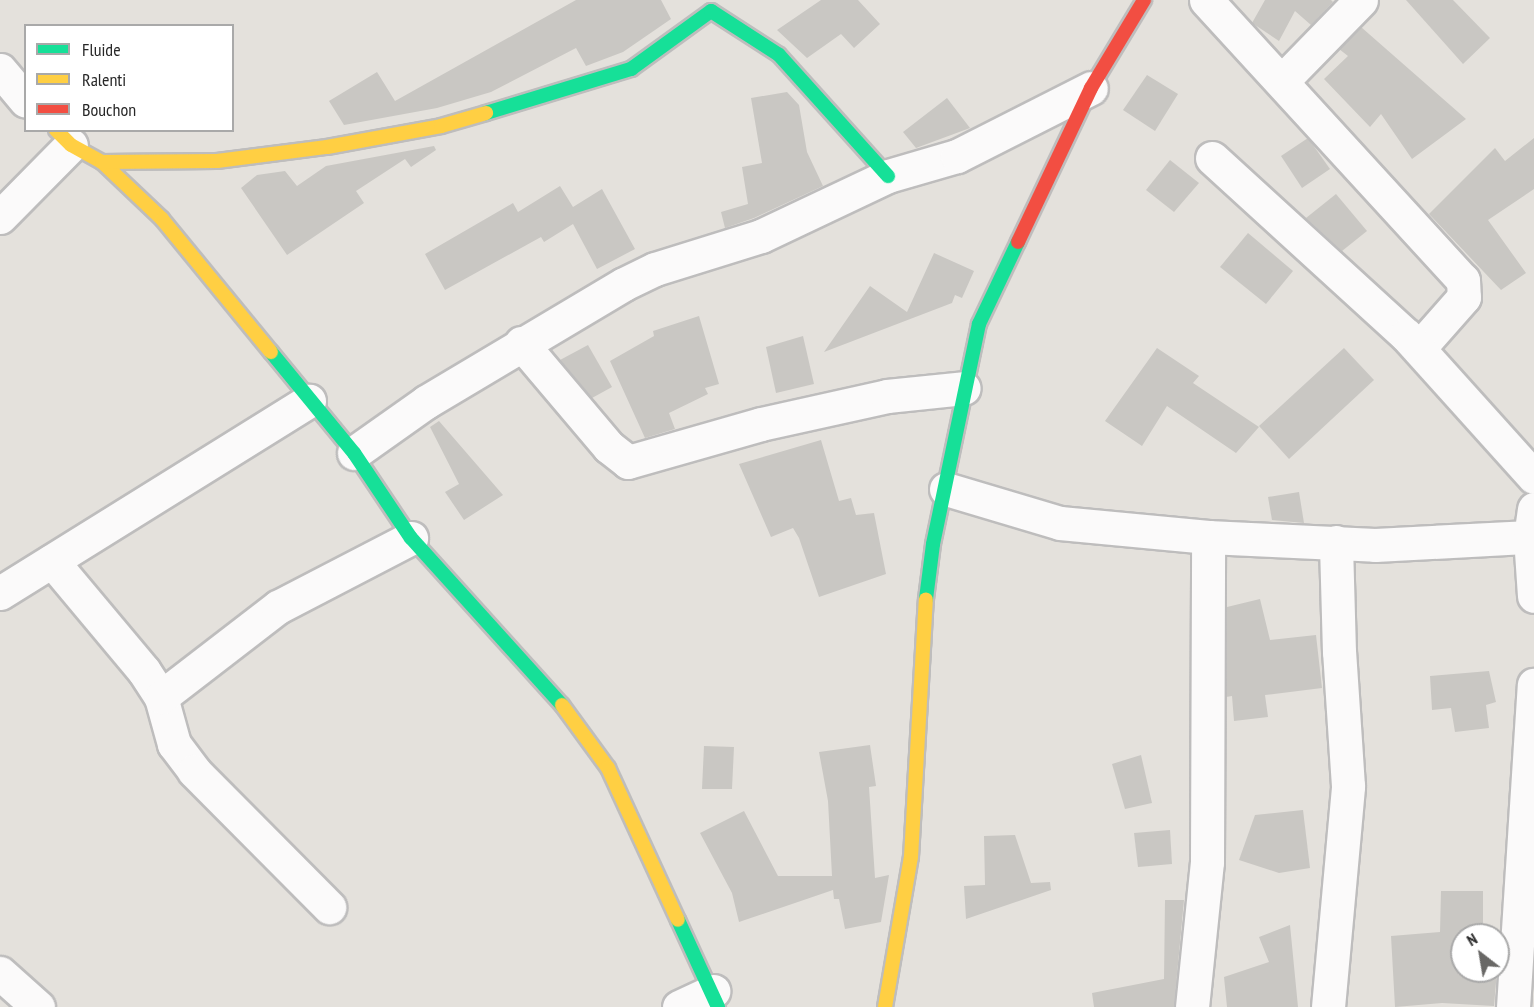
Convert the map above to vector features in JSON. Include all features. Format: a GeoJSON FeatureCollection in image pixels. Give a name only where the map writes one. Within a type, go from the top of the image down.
{"type":"FeatureCollection","features":[{"type":"Feature","properties":{"kind":"street"},"geometry":{"type":"LineString","coordinates":[[885,1007],[911,857],[921,731],[925,604],[964,388],[979,324],[1091,88],[1144,0]]}},
{"type":"Feature","properties":{"kind":"street"},"geometry":{"type":"LineString","coordinates":[[1206,0],[1463,280],[1464,297],[1419,348]]}},
{"type":"Feature","properties":{"kind":"street"},"geometry":{"type":"LineString","coordinates":[[1282,81],[1361,0]]}},
{"type":"Feature","properties":{"kind":"street"},"geometry":{"type":"LineString","coordinates":[[102,162],[217,161],[327,147],[441,126],[593,84],[631,69],[662,50],[716,5],[742,28],[779,55],[888,176]]}},
{"type":"Feature","properties":{"kind":"street"},"geometry":{"type":"LineString","coordinates":[[0,69],[24,99]]}},
{"type":"Feature","properties":{"kind":"street"},"geometry":{"type":"LineString","coordinates":[[354,453],[426,402],[521,343],[655,269],[761,236],[888,176],[957,156],[1091,88]]}},
{"type":"Feature","properties":{"kind":"street"},"geometry":{"type":"LineString","coordinates":[[0,217],[63,138],[102,162],[162,219],[309,401],[354,453],[411,538],[563,706],[608,768],[716,999],[679,1007]]}},
{"type":"Feature","properties":{"kind":"street"},"geometry":{"type":"LineString","coordinates":[[1212,158],[1419,348],[1534,477]]}},
{"type":"Feature","properties":{"kind":"street"},"geometry":{"type":"LineString","coordinates":[[521,343],[609,447],[628,462],[761,424],[876,398],[964,388]]}},
{"type":"Feature","properties":{"kind":"street"},"geometry":{"type":"LineString","coordinates":[[0,593],[309,401]]}},
{"type":"Feature","properties":{"kind":"street"},"geometry":{"type":"LineString","coordinates":[[946,489],[1060,522],[1208,537],[1426,544],[1532,523],[1534,581]]}},
{"type":"Feature","properties":{"kind":"street"},"geometry":{"type":"LineString","coordinates":[[1192,1007],[1206,862],[1208,537]]}},
{"type":"Feature","properties":{"kind":"street"},"geometry":{"type":"LineString","coordinates":[[160,697],[278,607],[411,538]]}},
{"type":"Feature","properties":{"kind":"street"},"geometry":{"type":"LineString","coordinates":[[1328,1007],[1348,786],[1339,652],[1336,542]]}},
{"type":"Feature","properties":{"kind":"street"},"geometry":{"type":"LineString","coordinates":[[52,561],[123,644],[160,697],[174,744],[194,771],[329,907]]}},
{"type":"Feature","properties":{"kind":"street"},"geometry":{"type":"LineString","coordinates":[[1513,1007],[1534,684]]}},
{"type":"Feature","properties":{"kind":"street"},"geometry":{"type":"LineString","coordinates":[[0,973],[38,1007]]}},
{"type":"Feature","properties":{"kind":"building"},"geometry":{"type":"Polygon","coordinates":[[[576,0],[661,0],[671,19],[623,52],[586,66],[576,48],[491,92],[437,108],[344,125],[329,101],[377,72],[395,101],[576,0]]]}},
{"type":"Feature","properties":{"kind":"building"},"geometry":{"type":"Polygon","coordinates":[[[821,0],[858,0],[880,24],[854,48],[841,34],[807,58],[777,30],[821,0]]]}},
{"type":"Feature","properties":{"kind":"building"},"geometry":{"type":"Polygon","coordinates":[[[1265,0],[1331,0],[1333,2],[1311,25],[1295,11],[1279,41],[1252,23],[1265,0]]]}},
{"type":"Feature","properties":{"kind":"building"},"geometry":{"type":"Polygon","coordinates":[[[1406,0],[1453,0],[1490,38],[1463,64],[1406,0]]]}},
{"type":"Feature","properties":{"kind":"building"},"geometry":{"type":"Polygon","coordinates":[[[1361,27],[1466,119],[1412,159],[1381,114],[1370,127],[1324,79],[1348,56],[1339,49],[1361,27]]]}},
{"type":"Feature","properties":{"kind":"building"},"geometry":{"type":"Polygon","coordinates":[[[1147,75],[1178,94],[1155,131],[1123,110],[1147,75]]]}},
{"type":"Feature","properties":{"kind":"building"},"geometry":{"type":"Polygon","coordinates":[[[787,92],[799,105],[807,152],[823,186],[754,218],[725,228],[721,212],[748,204],[742,167],[762,163],[751,98],[787,92]]]}},
{"type":"Feature","properties":{"kind":"building"},"geometry":{"type":"Polygon","coordinates":[[[947,98],[970,128],[916,148],[903,132],[947,98]]]}},
{"type":"Feature","properties":{"kind":"building"},"geometry":{"type":"Polygon","coordinates":[[[1308,138],[1330,169],[1302,188],[1281,156],[1308,138]]]}},
{"type":"Feature","properties":{"kind":"building"},"geometry":{"type":"Polygon","coordinates":[[[1534,138],[1534,189],[1488,220],[1526,273],[1501,290],[1429,214],[1495,148],[1505,161],[1534,138]]]}},
{"type":"Feature","properties":{"kind":"building"},"geometry":{"type":"Polygon","coordinates":[[[434,146],[436,150],[411,167],[405,159],[356,191],[364,203],[287,255],[241,188],[257,175],[285,171],[297,186],[326,166],[434,146]]]}},
{"type":"Feature","properties":{"kind":"building"},"geometry":{"type":"Polygon","coordinates":[[[1170,160],[1199,183],[1174,212],[1146,190],[1170,160]]]}},
{"type":"Feature","properties":{"kind":"building"},"geometry":{"type":"Polygon","coordinates":[[[560,186],[573,207],[602,189],[635,249],[597,269],[573,224],[544,242],[541,237],[445,290],[425,254],[513,203],[518,212],[560,186]]]}},
{"type":"Feature","properties":{"kind":"building"},"geometry":{"type":"Polygon","coordinates":[[[1336,194],[1367,231],[1342,251],[1306,218],[1336,194]]]}},
{"type":"Feature","properties":{"kind":"building"},"geometry":{"type":"Polygon","coordinates":[[[1248,233],[1293,271],[1266,304],[1220,267],[1248,233]]]}},
{"type":"Feature","properties":{"kind":"building"},"geometry":{"type":"Polygon","coordinates":[[[934,253],[974,271],[962,298],[955,295],[952,303],[824,352],[870,286],[907,312],[934,253]]]}},
{"type":"Feature","properties":{"kind":"building"},"geometry":{"type":"Polygon","coordinates":[[[699,316],[719,384],[705,388],[708,394],[669,413],[675,429],[645,438],[610,361],[654,336],[653,331],[699,316]]]}},
{"type":"Feature","properties":{"kind":"building"},"geometry":{"type":"Polygon","coordinates":[[[803,336],[814,384],[776,393],[766,347],[803,336]]]}},
{"type":"Feature","properties":{"kind":"building"},"geometry":{"type":"Polygon","coordinates":[[[588,345],[612,387],[592,398],[560,360],[588,345]]]}},
{"type":"Feature","properties":{"kind":"building"},"geometry":{"type":"Polygon","coordinates":[[[1157,348],[1199,376],[1193,383],[1259,427],[1236,453],[1167,406],[1142,446],[1105,421],[1157,348]]]}},
{"type":"Feature","properties":{"kind":"building"},"geometry":{"type":"Polygon","coordinates":[[[1344,348],[1374,380],[1289,459],[1259,426],[1344,348]]]}},
{"type":"Feature","properties":{"kind":"building"},"geometry":{"type":"Polygon","coordinates":[[[439,421],[503,495],[464,520],[445,492],[459,484],[430,427],[439,421]]]}},
{"type":"Feature","properties":{"kind":"building"},"geometry":{"type":"Polygon","coordinates":[[[821,440],[839,501],[851,498],[856,515],[874,513],[886,574],[819,597],[799,538],[793,528],[771,537],[739,464],[821,440]]]}},
{"type":"Feature","properties":{"kind":"building"},"geometry":{"type":"Polygon","coordinates":[[[1299,492],[1304,523],[1272,520],[1268,497],[1299,492]]]}},
{"type":"Feature","properties":{"kind":"building"},"geometry":{"type":"Polygon","coordinates":[[[1260,599],[1270,640],[1316,635],[1322,688],[1265,695],[1268,717],[1234,721],[1232,696],[1226,697],[1227,607],[1260,599]]]}},
{"type":"Feature","properties":{"kind":"building"},"geometry":{"type":"Polygon","coordinates":[[[1489,671],[1496,702],[1486,705],[1489,728],[1455,732],[1451,708],[1432,710],[1430,676],[1489,671]]]}},
{"type":"Feature","properties":{"kind":"building"},"geometry":{"type":"Polygon","coordinates":[[[870,745],[876,786],[869,787],[875,878],[889,875],[881,922],[845,929],[839,899],[834,899],[833,890],[739,922],[732,893],[700,833],[744,811],[778,876],[832,876],[828,801],[819,752],[870,745]]]}},
{"type":"Feature","properties":{"kind":"building"},"geometry":{"type":"Polygon","coordinates":[[[704,746],[734,747],[732,789],[702,789],[704,746]]]}},
{"type":"Feature","properties":{"kind":"building"},"geometry":{"type":"Polygon","coordinates":[[[1141,755],[1152,803],[1125,809],[1112,764],[1141,755]]]}},
{"type":"Feature","properties":{"kind":"building"},"geometry":{"type":"Polygon","coordinates":[[[1303,810],[1310,868],[1279,873],[1239,860],[1255,815],[1303,810]]]}},
{"type":"Feature","properties":{"kind":"building"},"geometry":{"type":"Polygon","coordinates":[[[1170,830],[1172,864],[1138,867],[1134,833],[1170,830]]]}},
{"type":"Feature","properties":{"kind":"building"},"geometry":{"type":"Polygon","coordinates":[[[1015,835],[1031,883],[1050,882],[1051,890],[966,919],[964,886],[985,885],[984,836],[1015,835]]]}},
{"type":"Feature","properties":{"kind":"building"},"geometry":{"type":"Polygon","coordinates":[[[1441,891],[1483,891],[1483,923],[1450,923],[1450,983],[1496,983],[1494,1006],[1442,1003],[1395,1007],[1391,936],[1440,932],[1441,891]]]}},
{"type":"Feature","properties":{"kind":"building"},"geometry":{"type":"Polygon","coordinates":[[[1165,900],[1184,900],[1174,1007],[1094,1007],[1092,993],[1164,979],[1165,900]]]}},
{"type":"Feature","properties":{"kind":"building"},"geometry":{"type":"Polygon","coordinates":[[[1290,925],[1298,1007],[1227,1007],[1224,977],[1269,962],[1259,937],[1290,925]]]}},
{"type":"Feature","properties":{"kind":"traffic: fast"},"geometry":{"type":"LineString","coordinates":[[486,113],[631,69],[711,11],[779,55],[888,176]]}},
{"type":"Feature","properties":{"kind":"traffic: fast"},"geometry":{"type":"LineString","coordinates":[[926,599],[933,544],[979,324],[1018,242]]}},
{"type":"Feature","properties":{"kind":"traffic: fast"},"geometry":{"type":"LineString","coordinates":[[271,352],[354,453],[411,538],[562,705]]}},
{"type":"Feature","properties":{"kind":"traffic: fast"},"geometry":{"type":"LineString","coordinates":[[678,920],[718,1007]]}},
{"type":"Feature","properties":{"kind":"traffic: slow"},"geometry":{"type":"LineString","coordinates":[[102,162],[217,161],[327,147],[441,126],[486,113]]}},
{"type":"Feature","properties":{"kind":"traffic: slow"},"geometry":{"type":"LineString","coordinates":[[58,132],[71,145],[102,162],[162,219],[271,352]]}},
{"type":"Feature","properties":{"kind":"traffic: slow"},"geometry":{"type":"LineString","coordinates":[[885,1007],[911,857],[926,599]]}},
{"type":"Feature","properties":{"kind":"traffic: slow"},"geometry":{"type":"LineString","coordinates":[[562,705],[608,768],[678,920]]}},
{"type":"Feature","properties":{"kind":"traffic: jam"},"geometry":{"type":"LineString","coordinates":[[1018,242],[1091,88],[1144,0]]}}]}
